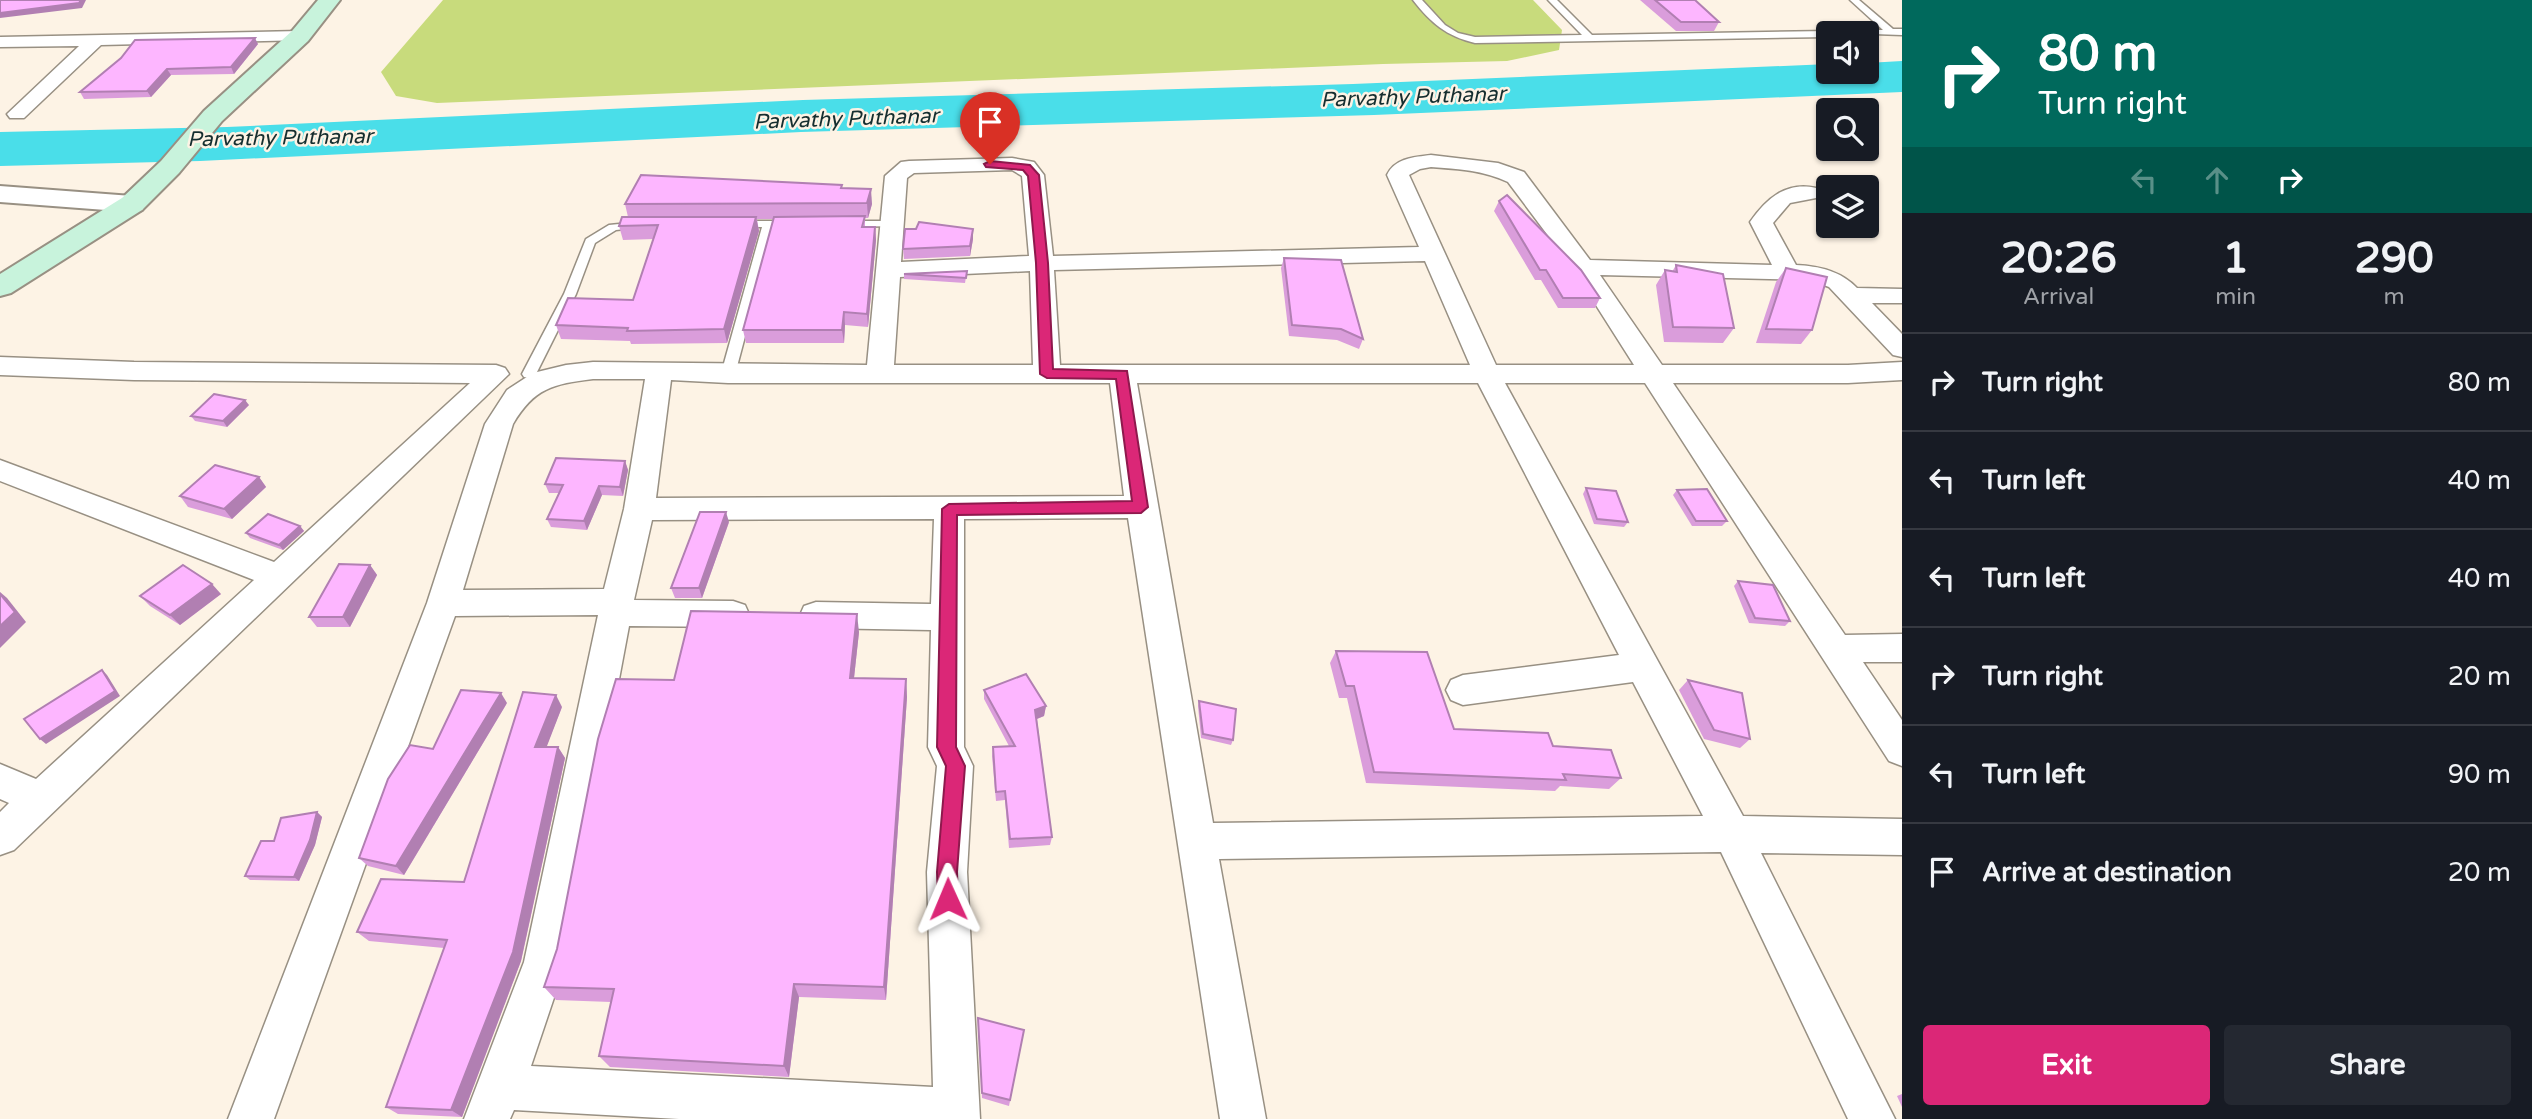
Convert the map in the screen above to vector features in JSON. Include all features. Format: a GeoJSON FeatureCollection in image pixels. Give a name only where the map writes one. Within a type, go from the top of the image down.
{"type":"FeatureCollection","features":[{"type":"Feature","properties":{"kind":"main road"},"geometry":{"type":"LineString","coordinates":[[0,287],[132,204],[170,167],[213,117],[300,36],[329,0]]}},
{"type":"Feature","properties":{"kind":"street"},"geometry":{"type":"LineString","coordinates":[[0,42],[300,36]]}},
{"type":"Feature","properties":{"kind":"street"},"geometry":{"type":"LineString","coordinates":[[17,114],[96,40]]}},
{"type":"Feature","properties":{"kind":"street"},"geometry":{"type":"LineString","coordinates":[[1872,1119],[1732,834],[1487,374],[1431,254],[1398,175],[1400,170],[1415,163],[1431,161],[1498,169],[1516,177],[1583,267],[1902,750]]}},
{"type":"Feature","properties":{"kind":"street"},"geometry":{"type":"LineString","coordinates":[[880,374],[896,176],[909,167],[1012,164],[1026,167],[1033,175],[1042,263],[1047,374]]}},
{"type":"Feature","properties":{"kind":"street"},"geometry":{"type":"LineString","coordinates":[[1788,272],[1761,222],[1783,197],[1808,193]]}},
{"type":"Feature","properties":{"kind":"street"},"geometry":{"type":"LineString","coordinates":[[0,194],[132,204]]}},
{"type":"Feature","properties":{"kind":"street"},"geometry":{"type":"LineString","coordinates":[[890,270],[1042,263],[1431,254]]}},
{"type":"Feature","properties":{"kind":"street"},"geometry":{"type":"LineString","coordinates":[[1583,267],[1788,272],[1827,276],[1853,295],[1902,349]]}},
{"type":"Feature","properties":{"kind":"street"},"geometry":{"type":"LineString","coordinates":[[1853,295],[1902,296]]}},
{"type":"Feature","properties":{"kind":"street"},"geometry":{"type":"LineString","coordinates":[[0,366],[134,371],[496,374],[0,837]]}},
{"type":"Feature","properties":{"kind":"street"},"geometry":{"type":"LineString","coordinates":[[251,1119],[443,603],[499,424],[512,402],[541,375],[588,370],[728,374],[1848,374],[1902,371]]}},
{"type":"Feature","properties":{"kind":"street"},"geometry":{"type":"LineString","coordinates":[[659,372],[639,509],[616,607],[545,962],[494,1103],[956,1115],[947,872],[956,766],[946,747],[949,509]]}},
{"type":"Feature","properties":{"kind":"street"},"geometry":{"type":"LineString","coordinates":[[1122,374],[1141,507],[1243,1119]]}},
{"type":"Feature","properties":{"kind":"street"},"geometry":{"type":"LineString","coordinates":[[0,470],[277,576]]}},
{"type":"Feature","properties":{"kind":"street"},"geometry":{"type":"LineString","coordinates":[[639,509],[1141,507]]}},
{"type":"Feature","properties":{"kind":"street"},"geometry":{"type":"LineString","coordinates":[[443,603],[616,607],[774,615],[948,617]]}},
{"type":"Feature","properties":{"kind":"street"},"geometry":{"type":"LineString","coordinates":[[1836,649],[1902,648]]}},
{"type":"Feature","properties":{"kind":"street"},"geometry":{"type":"LineString","coordinates":[[1463,690],[1643,666]]}},
{"type":"Feature","properties":{"kind":"street"},"geometry":{"type":"LineString","coordinates":[[0,781],[40,799]]}},
{"type":"Feature","properties":{"kind":"street"},"geometry":{"type":"LineString","coordinates":[[1197,841],[1732,834],[1902,838]]}},
{"type":"Feature","properties":{"kind":"lane"},"geometry":{"type":"LineString","coordinates":[[1417,0],[1442,30],[1475,40],[1816,34]]}},
{"type":"Feature","properties":{"kind":"lane"},"geometry":{"type":"LineString","coordinates":[[1552,0],[1588,36]]}},
{"type":"Feature","properties":{"kind":"lane"},"geometry":{"type":"LineString","coordinates":[[1854,0],[1897,32]]}},
{"type":"Feature","properties":{"kind":"lane"},"geometry":{"type":"LineString","coordinates":[[1721,27],[1731,36]]}},
{"type":"Feature","properties":{"kind":"lane"},"geometry":{"type":"LineString","coordinates":[[1879,32],[1897,32]]}},
{"type":"Feature","properties":{"kind":"lane"},"geometry":{"type":"LineString","coordinates":[[730,224],[811,224]]}},
{"type":"Feature","properties":{"kind":"lane"},"geometry":{"type":"LineString","coordinates":[[728,374],[769,224]]}},
{"type":"Feature","properties":{"kind":"lane"},"geometry":{"type":"LineString","coordinates":[[824,224],[893,224]]}},
{"type":"Feature","properties":{"kind":"lane"},"geometry":{"type":"LineString","coordinates":[[541,375],[590,241],[613,227],[652,225]]}},
{"type":"Feature","properties":{"kind":"green space"},"geometry":{"type":"Polygon","coordinates":[[[443,0],[1533,0],[1562,30],[1559,50],[1507,61],[437,103],[396,96],[381,72],[443,0]]]}},
{"type":"Feature","properties":{"kind":"water","name":"Parvathy Puthanar"},"geometry":{"type":"Polygon","coordinates":[[[1902,61],[1902,92],[1374,115],[801,132],[200,161],[0,166],[0,132],[227,127],[803,100],[1353,84],[1816,65],[1816,84],[1879,84],[1879,62],[1902,61]]]}},
{"type":"Feature","properties":{"kind":"building"},"geometry":{"type":"Polygon","coordinates":[[[0,0],[81,0],[79,3],[0,13],[0,0]]]}},
{"type":"Feature","properties":{"kind":"building"},"geometry":{"type":"Polygon","coordinates":[[[1655,0],[1695,0],[1719,22],[1681,22],[1655,0]]]}},
{"type":"Feature","properties":{"kind":"building"},"geometry":{"type":"Polygon","coordinates":[[[255,38],[231,67],[167,69],[147,91],[80,92],[121,58],[135,40],[255,38]]]}},
{"type":"Feature","properties":{"kind":"building"},"geometry":{"type":"Polygon","coordinates":[[[641,175],[842,185],[841,188],[871,189],[867,203],[625,204],[641,175]]]}},
{"type":"Feature","properties":{"kind":"building"},"geometry":{"type":"Polygon","coordinates":[[[1507,195],[1581,270],[1600,298],[1563,298],[1546,270],[1540,270],[1499,201],[1507,195]]]}},
{"type":"Feature","properties":{"kind":"building"},"geometry":{"type":"Polygon","coordinates":[[[865,216],[862,227],[875,227],[867,314],[844,312],[842,330],[743,330],[774,217],[865,216]]]}},
{"type":"Feature","properties":{"kind":"building"},"geometry":{"type":"Polygon","coordinates":[[[622,217],[756,217],[724,329],[627,331],[628,328],[556,325],[568,298],[633,300],[658,225],[619,226],[622,217]]]}},
{"type":"Feature","properties":{"kind":"building"},"geometry":{"type":"Polygon","coordinates":[[[919,222],[973,229],[970,246],[903,249],[905,229],[916,229],[919,222]]]}},
{"type":"Feature","properties":{"kind":"building"},"geometry":{"type":"Polygon","coordinates":[[[1284,258],[1341,260],[1363,339],[1341,329],[1292,325],[1284,258]]]}},
{"type":"Feature","properties":{"kind":"building"},"geometry":{"type":"Polygon","coordinates":[[[1676,265],[1723,274],[1734,328],[1673,327],[1665,270],[1677,272],[1676,265]]]}},
{"type":"Feature","properties":{"kind":"building"},"geometry":{"type":"Polygon","coordinates":[[[1786,268],[1827,277],[1812,330],[1766,329],[1786,268]]]}},
{"type":"Feature","properties":{"kind":"building"},"geometry":{"type":"Polygon","coordinates":[[[967,271],[966,278],[904,274],[967,271]]]}},
{"type":"Feature","properties":{"kind":"building"},"geometry":{"type":"Polygon","coordinates":[[[214,394],[245,400],[223,421],[191,416],[214,394]]]}},
{"type":"Feature","properties":{"kind":"building"},"geometry":{"type":"Polygon","coordinates":[[[556,458],[625,461],[620,487],[599,486],[584,521],[547,519],[563,485],[545,484],[556,458]]]}},
{"type":"Feature","properties":{"kind":"building"},"geometry":{"type":"Polygon","coordinates":[[[215,465],[259,477],[224,509],[180,496],[215,465]]]}},
{"type":"Feature","properties":{"kind":"building"},"geometry":{"type":"Polygon","coordinates":[[[1586,488],[1616,491],[1628,522],[1597,519],[1586,488]]]}},
{"type":"Feature","properties":{"kind":"building"},"geometry":{"type":"Polygon","coordinates":[[[1707,489],[1727,521],[1696,521],[1677,490],[1707,489]]]}},
{"type":"Feature","properties":{"kind":"building"},"geometry":{"type":"Polygon","coordinates":[[[700,512],[726,512],[699,588],[671,588],[700,512]]]}},
{"type":"Feature","properties":{"kind":"building"},"geometry":{"type":"Polygon","coordinates":[[[268,514],[300,526],[279,545],[246,533],[268,514]]]}},
{"type":"Feature","properties":{"kind":"building"},"geometry":{"type":"Polygon","coordinates":[[[339,564],[370,565],[343,617],[309,617],[339,564]]]}},
{"type":"Feature","properties":{"kind":"building"},"geometry":{"type":"Polygon","coordinates":[[[183,565],[212,584],[170,615],[140,596],[183,565]]]}},
{"type":"Feature","properties":{"kind":"building"},"geometry":{"type":"Polygon","coordinates":[[[1738,581],[1773,585],[1790,621],[1755,618],[1738,581]]]}},
{"type":"Feature","properties":{"kind":"building"},"geometry":{"type":"Polygon","coordinates":[[[0,594],[15,612],[0,626],[0,594]]]}},
{"type":"Feature","properties":{"kind":"building"},"geometry":{"type":"Polygon","coordinates":[[[691,611],[857,614],[850,678],[906,679],[884,987],[794,984],[784,1066],[599,1056],[614,989],[544,987],[557,949],[598,739],[616,679],[674,680],[691,611]]]}},
{"type":"Feature","properties":{"kind":"building"},"geometry":{"type":"Polygon","coordinates":[[[1336,651],[1427,652],[1454,729],[1548,733],[1553,746],[1611,750],[1621,778],[1563,774],[1566,780],[1374,772],[1354,686],[1346,686],[1336,651]]]}},
{"type":"Feature","properties":{"kind":"building"},"geometry":{"type":"Polygon","coordinates":[[[102,670],[115,691],[40,739],[24,719],[102,670]]]}},
{"type":"Feature","properties":{"kind":"building"},"geometry":{"type":"Polygon","coordinates":[[[1026,674],[1046,706],[1035,710],[1052,837],[1010,839],[1005,791],[996,792],[993,747],[1015,746],[984,690],[1026,674]]]}},
{"type":"Feature","properties":{"kind":"building"},"geometry":{"type":"Polygon","coordinates":[[[1688,680],[1742,693],[1750,739],[1714,730],[1688,680]]]}},
{"type":"Feature","properties":{"kind":"building"},"geometry":{"type":"Polygon","coordinates":[[[461,690],[501,693],[396,866],[359,858],[388,779],[410,745],[433,749],[461,690]]]}},
{"type":"Feature","properties":{"kind":"building"},"geometry":{"type":"Polygon","coordinates":[[[523,692],[556,695],[535,747],[558,747],[513,952],[451,1110],[386,1107],[447,940],[357,932],[381,879],[464,882],[523,692]]]}},
{"type":"Feature","properties":{"kind":"building"},"geometry":{"type":"Polygon","coordinates":[[[1199,701],[1236,709],[1233,740],[1203,734],[1199,701]]]}},
{"type":"Feature","properties":{"kind":"building"},"geometry":{"type":"Polygon","coordinates":[[[317,812],[310,840],[294,877],[245,876],[261,841],[274,841],[281,818],[317,812]]]}},
{"type":"Feature","properties":{"kind":"building"},"geometry":{"type":"Polygon","coordinates":[[[978,1018],[1024,1030],[1010,1100],[982,1093],[978,1018]]]}},
{"type":"Feature","properties":{"kind":"route"},"geometry":{"type":"LineString","coordinates":[[948,899],[947,872],[956,766],[946,747],[949,509],[1141,507],[1122,374],[1047,374],[1042,263],[1033,175],[1026,167],[990,164]]}}]}
